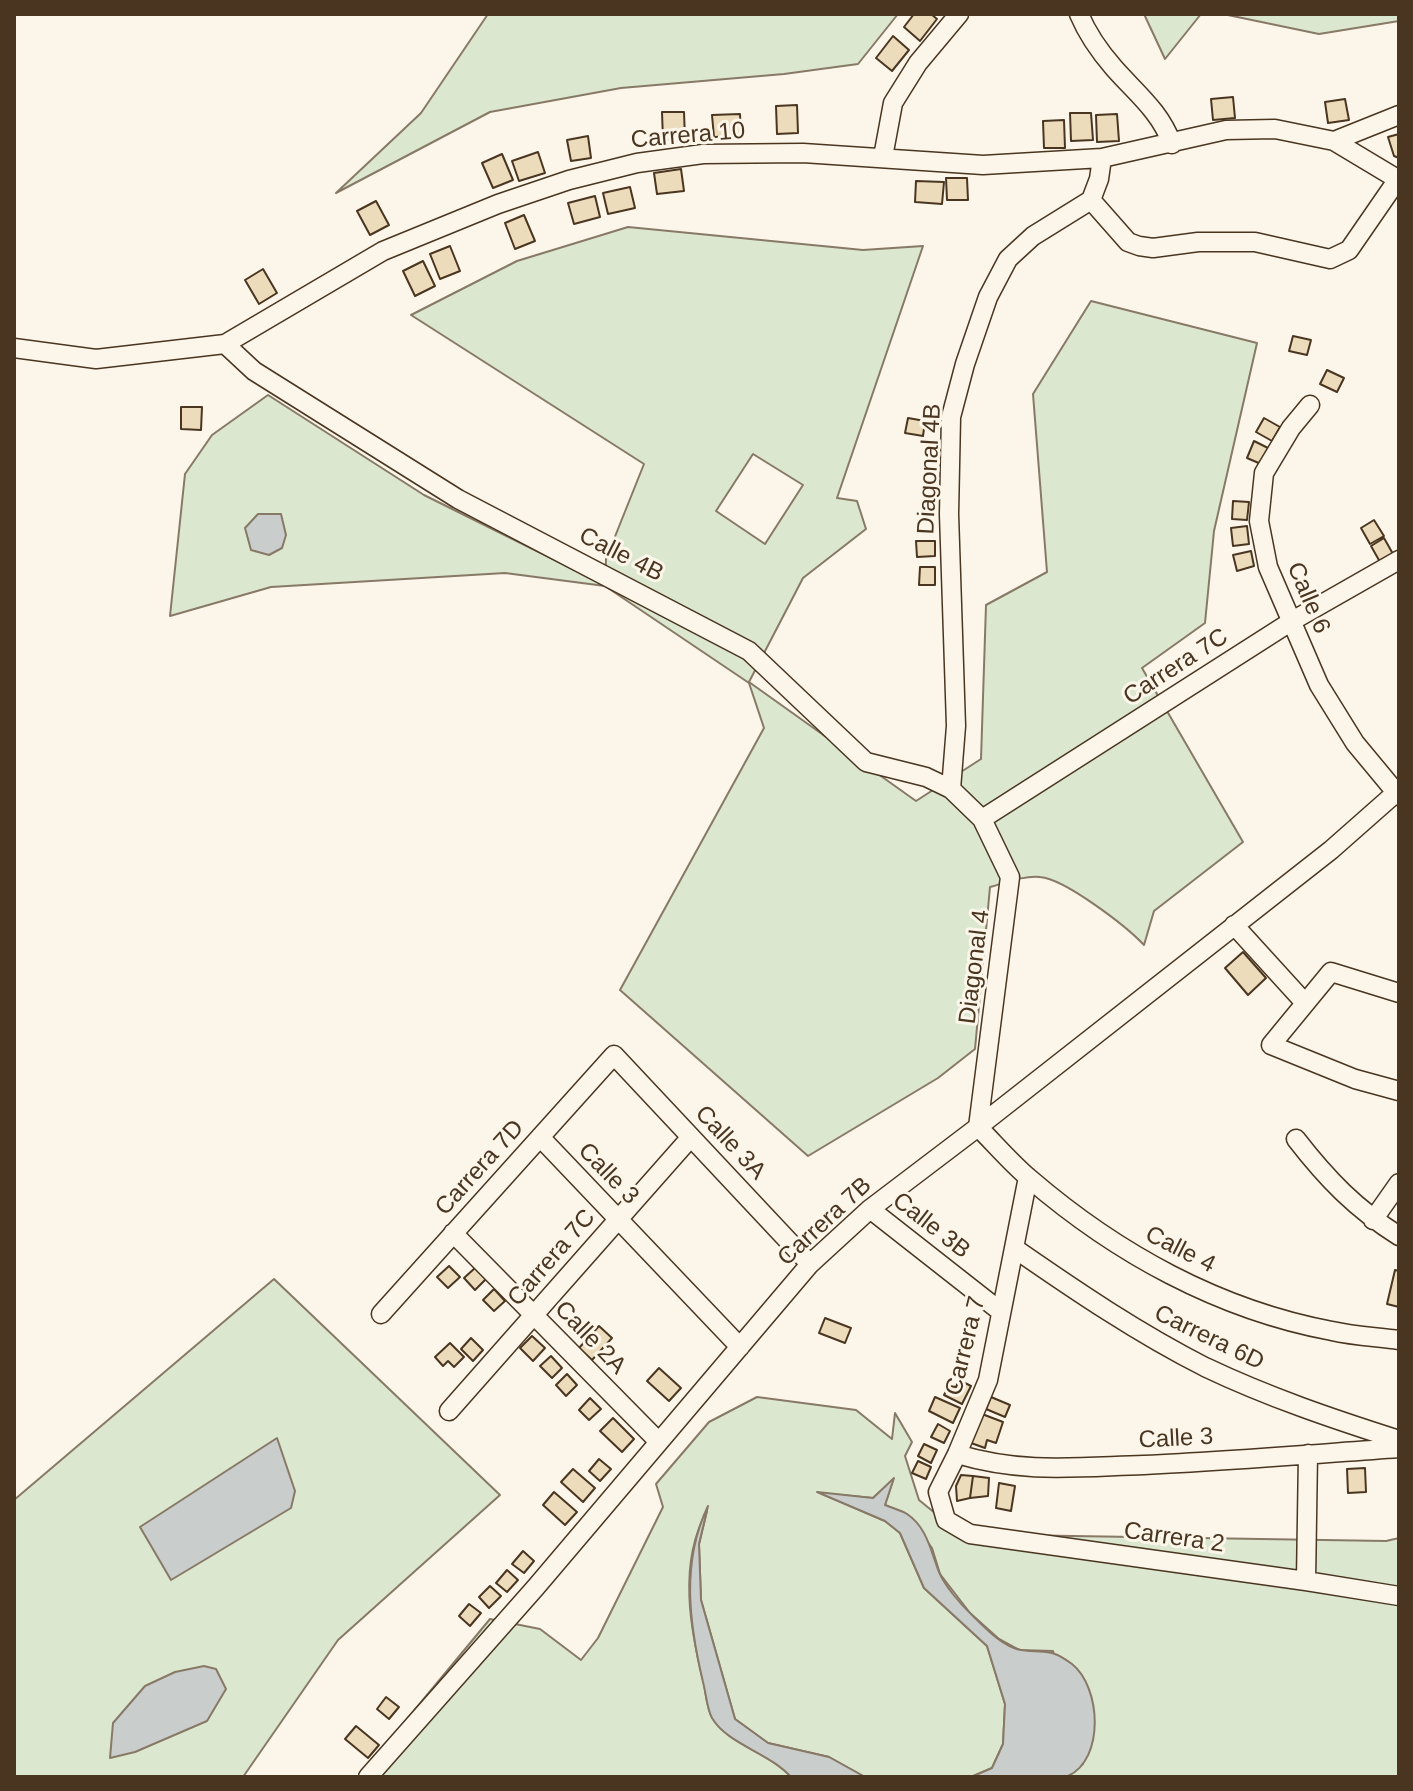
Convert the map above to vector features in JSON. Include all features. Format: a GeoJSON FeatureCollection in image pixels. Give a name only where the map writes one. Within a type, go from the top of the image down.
{"type":"FeatureCollection","features":[{"type":"Feature","properties":{"kind":"street"},"geometry":{"type":"LineString","coordinates":[[883,157],[893,103],[918,63],[959,14]]}},
{"type":"Feature","properties":{"kind":"street"},"geometry":{"type":"LineString","coordinates":[[1079,14],[1085,28],[1112,66],[1155,110],[1172,144]]}},
{"type":"Feature","properties":{"kind":"street"},"geometry":{"type":"LineString","coordinates":[[1334,141],[1399,115]]}},
{"type":"Feature","properties":{"kind":"street","name":"Carrera 10"},"geometry":{"type":"LineString","coordinates":[[14,348],[96,359],[225,344],[383,251],[498,204],[569,180],[637,163],[703,154],[803,153],[983,165],[1102,158],[1226,130],[1275,129],[1334,141]]}},
{"type":"Feature","properties":{"kind":"street"},"geometry":{"type":"LineString","coordinates":[[1102,158],[1099,179],[1091,200],[1128,242],[1153,248],[1198,242],[1255,242],[1325,259],[1336,258],[1349,250],[1399,179],[1334,141]]}},
{"type":"Feature","properties":{"kind":"street","name":"Diagonal 4B"},"geometry":{"type":"LineString","coordinates":[[951,789],[956,726],[949,514],[951,417],[988,297],[1008,259],[1033,236],[1091,200]]}},
{"type":"Feature","properties":{"kind":"street","name":"Calle 4B"},"geometry":{"type":"LineString","coordinates":[[225,344],[254,371],[458,499],[749,651],[866,762],[926,777],[951,789],[982,819]]}},
{"type":"Feature","properties":{"kind":"street","name":"Calle 6"},"geometry":{"type":"LineString","coordinates":[[1310,405],[1291,428],[1264,473],[1259,521],[1268,567],[1319,685],[1355,743],[1398,793]]}},
{"type":"Feature","properties":{"kind":"street","name":"Carrera 7C"},"geometry":{"type":"LineString","coordinates":[[982,819],[1292,621],[1399,560]]}},
{"type":"Feature","properties":{"kind":"street","name":"Carrera 7B"},"geometry":{"type":"LineString","coordinates":[[368,1777],[536,1587],[810,1264],[870,1209],[1331,850],[1398,793]]}},
{"type":"Feature","properties":{"kind":"street","name":"Diagonal 4"},"geometry":{"type":"LineString","coordinates":[[978,1127],[1010,877],[982,819]]}},
{"type":"Feature","properties":{"kind":"street"},"geometry":{"type":"LineString","coordinates":[[1234,925],[1305,1003]]}},
{"type":"Feature","properties":{"kind":"street"},"geometry":{"type":"LineString","coordinates":[[1399,993],[1331,972],[1271,1045],[1355,1079],[1399,1091]]}},
{"type":"Feature","properties":{"kind":"street","name":"Calle 3A"},"geometry":{"type":"LineString","coordinates":[[614,1055],[810,1264]]}},
{"type":"Feature","properties":{"kind":"street","name":"Carrera 7D"},"geometry":{"type":"LineString","coordinates":[[381,1314],[614,1055]]}},
{"type":"Feature","properties":{"kind":"street","name":"Calle 4"},"geometry":{"type":"LineString","coordinates":[[978,1127],[1028,1177],[1095,1231],[1169,1275],[1249,1309],[1332,1331],[1399,1340]]}},
{"type":"Feature","properties":{"kind":"street","name":"Calle 3"},"geometry":{"type":"LineString","coordinates":[[540,1137],[740,1347]]}},
{"type":"Feature","properties":{"kind":"street","name":"Carrera 7C"},"geometry":{"type":"LineString","coordinates":[[449,1411],[691,1137]]}},
{"type":"Feature","properties":{"kind":"street"},"geometry":{"type":"LineString","coordinates":[[1296,1139],[1331,1183],[1373,1220],[1399,1236]]}},
{"type":"Feature","properties":{"kind":"street","name":"Carrera 7"},"geometry":{"type":"LineString","coordinates":[[946,1520],[938,1492],[988,1380],[1028,1177]]}},
{"type":"Feature","properties":{"kind":"street"},"geometry":{"type":"LineString","coordinates":[[1373,1220],[1399,1183]]}},
{"type":"Feature","properties":{"kind":"street","name":"Calle 3B"},"geometry":{"type":"LineString","coordinates":[[870,1209],[1000,1311]]}},
{"type":"Feature","properties":{"kind":"street","name":"Calle 2A"},"geometry":{"type":"LineString","coordinates":[[453,1233],[659,1442]]}},
{"type":"Feature","properties":{"kind":"street","name":"Carrera 6D"},"geometry":{"type":"LineString","coordinates":[[1014,1248],[1107,1312],[1206,1367],[1310,1412],[1399,1440]]}},
{"type":"Feature","properties":{"kind":"street","name":"Calle 3"},"geometry":{"type":"LineString","coordinates":[[957,1454],[985,1463],[1035,1469],[1399,1448]]}},
{"type":"Feature","properties":{"kind":"street"},"geometry":{"type":"LineString","coordinates":[[1306,1581],[1308,1454]]}},
{"type":"Feature","properties":{"kind":"street","name":"Carrera 2"},"geometry":{"type":"LineString","coordinates":[[946,1520],[970,1534],[1399,1596]]}},
{"type":"Feature","properties":{"kind":"green space"},"geometry":{"type":"Polygon","coordinates":[[[488,14],[898,14],[858,64],[784,74],[621,88],[490,112],[336,193],[421,113],[488,14]]]}},
{"type":"Feature","properties":{"kind":"green space"},"geometry":{"type":"Polygon","coordinates":[[[1144,14],[1201,14],[1165,59],[1144,14]]]}},
{"type":"Feature","properties":{"kind":"green space"},"geometry":{"type":"Polygon","coordinates":[[[1223,14],[1399,14],[1399,21],[1319,34],[1223,14]]]}},
{"type":"Feature","properties":{"kind":"green space"},"geometry":{"type":"Polygon","coordinates":[[[628,227],[863,250],[923,246],[837,498],[857,501],[866,529],[803,578],[749,682],[916,801],[981,759],[986,605],[1047,572],[1033,394],[1091,301],[1257,343],[1214,531],[1205,623],[1142,668],[1243,842],[1154,911],[1144,945],[1095,905],[1051,880],[1028,877],[990,887],[975,1049],[938,1078],[808,1156],[620,990],[764,728],[749,683],[605,586],[505,573],[271,587],[170,616],[185,474],[212,435],[268,395],[424,495],[605,585],[606,559],[644,464],[411,315],[517,261],[628,227]],[[753,454],[716,511],[765,544],[803,485],[753,454]]]}},
{"type":"Feature","properties":{"kind":"green space"},"geometry":{"type":"Polygon","coordinates":[[[274,1279],[500,1495],[338,1640],[243,1777],[14,1777],[14,1500],[274,1279]]]}},
{"type":"Feature","properties":{"kind":"green space"},"geometry":{"type":"Polygon","coordinates":[[[757,1397],[856,1410],[892,1439],[895,1413],[912,1442],[905,1456],[919,1500],[963,1536],[1386,1541],[1399,1538],[1399,1777],[1067,1777],[1083,1764],[1053,1651],[1019,1650],[999,1639],[970,1613],[940,1574],[932,1548],[908,1515],[885,1505],[893,1480],[873,1498],[820,1493],[885,1521],[900,1533],[924,1588],[987,1646],[1005,1704],[1003,1744],[992,1768],[971,1777],[865,1777],[829,1757],[768,1743],[735,1719],[701,1600],[699,1544],[707,1511],[692,1552],[689,1596],[694,1641],[709,1711],[730,1736],[773,1762],[791,1777],[359,1777],[490,1619],[540,1629],[581,1660],[598,1638],[663,1507],[656,1484],[709,1422],[757,1397]]]}},
{"type":"Feature","properties":{"kind":"shaded area"},"geometry":{"type":"Polygon","coordinates":[[[258,514],[281,514],[286,535],[282,548],[269,555],[251,550],[245,528],[258,514]]]}},
{"type":"Feature","properties":{"kind":"shaded area"},"geometry":{"type":"Polygon","coordinates":[[[277,1438],[295,1491],[291,1508],[171,1580],[140,1527],[277,1438]]]}},
{"type":"Feature","properties":{"kind":"shaded area"},"geometry":{"type":"Polygon","coordinates":[[[894,1478],[885,1505],[914,1519],[928,1540],[942,1577],[963,1606],[1001,1641],[1021,1650],[1058,1655],[1082,1675],[1093,1705],[1093,1739],[1080,1767],[1068,1776],[971,1777],[992,1768],[1003,1744],[1005,1704],[987,1646],[924,1588],[900,1533],[885,1521],[817,1492],[873,1498],[894,1478]]]}},
{"type":"Feature","properties":{"kind":"shaded area"},"geometry":{"type":"Polygon","coordinates":[[[708,1506],[699,1544],[701,1600],[735,1719],[768,1743],[829,1757],[865,1777],[791,1777],[772,1761],[728,1735],[712,1718],[694,1637],[690,1593],[694,1549],[708,1506]]]}},
{"type":"Feature","properties":{"kind":"shaded area"},"geometry":{"type":"Polygon","coordinates":[[[204,1666],[216,1669],[226,1689],[207,1721],[135,1752],[110,1758],[113,1723],[145,1686],[175,1672],[204,1666]]]}},
{"type":"Feature","properties":{"kind":"building"},"geometry":{"type":"Polygon","coordinates":[[[914,14],[931,14],[937,19],[920,41],[904,27],[914,14]]]}},
{"type":"Feature","properties":{"kind":"building"},"geometry":{"type":"Polygon","coordinates":[[[893,36],[909,50],[892,71],[876,58],[893,36]]]}},
{"type":"Feature","properties":{"kind":"building"},"geometry":{"type":"Polygon","coordinates":[[[1233,97],[1235,118],[1213,120],[1211,99],[1233,97]]]}},
{"type":"Feature","properties":{"kind":"building"},"geometry":{"type":"Polygon","coordinates":[[[1345,99],[1349,120],[1328,123],[1325,102],[1345,99]]]}},
{"type":"Feature","properties":{"kind":"building"},"geometry":{"type":"Polygon","coordinates":[[[797,105],[798,133],[777,134],[776,106],[797,105]]]}},
{"type":"Feature","properties":{"kind":"building"},"geometry":{"type":"Polygon","coordinates":[[[662,112],[684,112],[685,139],[663,140],[662,112]]]}},
{"type":"Feature","properties":{"kind":"building"},"geometry":{"type":"Polygon","coordinates":[[[1070,113],[1091,113],[1093,140],[1071,141],[1070,113]]]}},
{"type":"Feature","properties":{"kind":"building"},"geometry":{"type":"Polygon","coordinates":[[[740,114],[741,136],[714,137],[712,115],[740,114]]]}},
{"type":"Feature","properties":{"kind":"building"},"geometry":{"type":"Polygon","coordinates":[[[1117,114],[1119,141],[1097,142],[1096,115],[1117,114]]]}},
{"type":"Feature","properties":{"kind":"building"},"geometry":{"type":"Polygon","coordinates":[[[1064,120],[1065,148],[1044,148],[1043,121],[1064,120]]]}},
{"type":"Feature","properties":{"kind":"building"},"geometry":{"type":"Polygon","coordinates":[[[1399,134],[1399,158],[1394,156],[1388,137],[1399,134]]]}},
{"type":"Feature","properties":{"kind":"building"},"geometry":{"type":"Polygon","coordinates":[[[588,136],[591,158],[571,161],[567,140],[588,136]]]}},
{"type":"Feature","properties":{"kind":"building"},"geometry":{"type":"Polygon","coordinates":[[[538,152],[545,173],[519,181],[512,161],[538,152]]]}},
{"type":"Feature","properties":{"kind":"building"},"geometry":{"type":"Polygon","coordinates":[[[502,154],[513,180],[493,188],[482,163],[502,154]]]}},
{"type":"Feature","properties":{"kind":"building"},"geometry":{"type":"Polygon","coordinates":[[[681,169],[684,191],[657,194],[654,173],[681,169]]]}},
{"type":"Feature","properties":{"kind":"building"},"geometry":{"type":"Polygon","coordinates":[[[946,178],[967,178],[968,200],[947,200],[946,178]]]}},
{"type":"Feature","properties":{"kind":"building"},"geometry":{"type":"Polygon","coordinates":[[[916,181],[944,182],[942,204],[915,202],[916,181]]]}},
{"type":"Feature","properties":{"kind":"building"},"geometry":{"type":"Polygon","coordinates":[[[630,187],[635,208],[608,214],[603,193],[630,187]]]}},
{"type":"Feature","properties":{"kind":"building"},"geometry":{"type":"Polygon","coordinates":[[[595,196],[600,217],[574,224],[568,203],[595,196]]]}},
{"type":"Feature","properties":{"kind":"building"},"geometry":{"type":"Polygon","coordinates":[[[376,201],[389,225],[370,235],[357,211],[376,201]]]}},
{"type":"Feature","properties":{"kind":"building"},"geometry":{"type":"Polygon","coordinates":[[[524,215],[535,241],[515,249],[505,223],[524,215]]]}},
{"type":"Feature","properties":{"kind":"building"},"geometry":{"type":"Polygon","coordinates":[[[450,246],[460,271],[440,279],[430,254],[450,246]]]}},
{"type":"Feature","properties":{"kind":"building"},"geometry":{"type":"Polygon","coordinates":[[[423,261],[435,286],[415,296],[403,271],[423,261]]]}},
{"type":"Feature","properties":{"kind":"building"},"geometry":{"type":"Polygon","coordinates":[[[263,269],[277,293],[259,304],[245,280],[263,269]]]}},
{"type":"Feature","properties":{"kind":"building"},"geometry":{"type":"Polygon","coordinates":[[[1293,336],[1311,340],[1307,355],[1289,351],[1293,336]]]}},
{"type":"Feature","properties":{"kind":"building"},"geometry":{"type":"Polygon","coordinates":[[[1327,370],[1344,378],[1337,392],[1320,384],[1327,370]]]}},
{"type":"Feature","properties":{"kind":"building"},"geometry":{"type":"Polygon","coordinates":[[[181,407],[202,407],[201,430],[181,429],[181,407]]]}},
{"type":"Feature","properties":{"kind":"building"},"geometry":{"type":"Polygon","coordinates":[[[908,418],[925,421],[923,436],[905,433],[908,418]]]}},
{"type":"Feature","properties":{"kind":"building"},"geometry":{"type":"Polygon","coordinates":[[[1264,418],[1280,427],[1272,441],[1256,432],[1264,418]]]}},
{"type":"Feature","properties":{"kind":"building"},"geometry":{"type":"Polygon","coordinates":[[[1254,441],[1268,448],[1261,464],[1247,458],[1254,441]]]}},
{"type":"Feature","properties":{"kind":"building"},"geometry":{"type":"Polygon","coordinates":[[[1233,501],[1249,502],[1247,520],[1232,519],[1233,501]]]}},
{"type":"Feature","properties":{"kind":"building"},"geometry":{"type":"Polygon","coordinates":[[[1374,520],[1384,536],[1370,544],[1361,528],[1374,520]]]}},
{"type":"Feature","properties":{"kind":"building"},"geometry":{"type":"Polygon","coordinates":[[[1247,526],[1249,544],[1233,546],[1231,528],[1247,526]]]}},
{"type":"Feature","properties":{"kind":"building"},"geometry":{"type":"Polygon","coordinates":[[[1384,538],[1393,554],[1380,562],[1371,546],[1384,538]]]}},
{"type":"Feature","properties":{"kind":"building"},"geometry":{"type":"Polygon","coordinates":[[[916,541],[935,541],[935,556],[917,557],[916,541]]]}},
{"type":"Feature","properties":{"kind":"building"},"geometry":{"type":"Polygon","coordinates":[[[1251,551],[1254,566],[1237,571],[1233,555],[1251,551]]]}},
{"type":"Feature","properties":{"kind":"building"},"geometry":{"type":"Polygon","coordinates":[[[920,567],[935,567],[935,585],[919,585],[920,567]]]}},
{"type":"Feature","properties":{"kind":"building"},"geometry":{"type":"Polygon","coordinates":[[[1243,952],[1266,978],[1248,995],[1225,968],[1243,952]]]}},
{"type":"Feature","properties":{"kind":"building"},"geometry":{"type":"Polygon","coordinates":[[[449,1266],[460,1277],[448,1288],[437,1277],[449,1266]]]}},
{"type":"Feature","properties":{"kind":"building"},"geometry":{"type":"Polygon","coordinates":[[[475,1268],[486,1279],[475,1290],[464,1278],[475,1268]]]}},
{"type":"Feature","properties":{"kind":"building"},"geometry":{"type":"Polygon","coordinates":[[[1395,1270],[1399,1271],[1399,1307],[1387,1304],[1395,1270]]]}},
{"type":"Feature","properties":{"kind":"building"},"geometry":{"type":"Polygon","coordinates":[[[494,1289],[505,1301],[494,1311],[483,1300],[494,1289]]]}},
{"type":"Feature","properties":{"kind":"building"},"geometry":{"type":"Polygon","coordinates":[[[825,1318],[851,1328],[845,1343],[819,1333],[825,1318]]]}},
{"type":"Feature","properties":{"kind":"building"},"geometry":{"type":"Polygon","coordinates":[[[599,1326],[612,1338],[592,1360],[579,1348],[599,1326]]]}},
{"type":"Feature","properties":{"kind":"building"},"geometry":{"type":"Polygon","coordinates":[[[532,1336],[545,1348],[533,1361],[520,1348],[532,1336]]]}},
{"type":"Feature","properties":{"kind":"building"},"geometry":{"type":"Polygon","coordinates":[[[471,1338],[483,1350],[473,1361],[461,1349],[471,1338]]]}},
{"type":"Feature","properties":{"kind":"building"},"geometry":{"type":"Polygon","coordinates":[[[450,1343],[464,1357],[454,1367],[448,1361],[443,1366],[435,1357],[450,1343]]]}},
{"type":"Feature","properties":{"kind":"building"},"geometry":{"type":"Polygon","coordinates":[[[551,1356],[562,1368],[552,1378],[540,1366],[551,1356]]]}},
{"type":"Feature","properties":{"kind":"building"},"geometry":{"type":"Polygon","coordinates":[[[659,1368],[681,1388],[669,1401],[647,1381],[659,1368]]]}},
{"type":"Feature","properties":{"kind":"building"},"geometry":{"type":"Polygon","coordinates":[[[567,1374],[577,1385],[566,1396],[556,1385],[567,1374]]]}},
{"type":"Feature","properties":{"kind":"building"},"geometry":{"type":"Polygon","coordinates":[[[959,1380],[971,1386],[962,1404],[944,1395],[949,1386],[956,1387],[959,1380]]]}},
{"type":"Feature","properties":{"kind":"building"},"geometry":{"type":"Polygon","coordinates":[[[935,1397],[960,1408],[953,1423],[929,1411],[935,1397]]]}},
{"type":"Feature","properties":{"kind":"building"},"geometry":{"type":"Polygon","coordinates":[[[991,1397],[1010,1405],[1005,1417],[986,1409],[991,1397]]]}},
{"type":"Feature","properties":{"kind":"building"},"geometry":{"type":"Polygon","coordinates":[[[590,1398],[601,1409],[589,1420],[579,1410],[590,1398]]]}},
{"type":"Feature","properties":{"kind":"building"},"geometry":{"type":"Polygon","coordinates":[[[982,1414],[1003,1422],[996,1443],[987,1440],[985,1448],[971,1443],[982,1414]]]}},
{"type":"Feature","properties":{"kind":"building"},"geometry":{"type":"Polygon","coordinates":[[[613,1418],[634,1439],[622,1452],[600,1431],[613,1418]]]}},
{"type":"Feature","properties":{"kind":"building"},"geometry":{"type":"Polygon","coordinates":[[[938,1424],[950,1431],[944,1443],[931,1437],[938,1424]]]}},
{"type":"Feature","properties":{"kind":"building"},"geometry":{"type":"Polygon","coordinates":[[[924,1444],[937,1450],[931,1463],[918,1456],[924,1444]]]}},
{"type":"Feature","properties":{"kind":"building"},"geometry":{"type":"Polygon","coordinates":[[[599,1459],[611,1469],[600,1481],[589,1471],[599,1459]]]}},
{"type":"Feature","properties":{"kind":"building"},"geometry":{"type":"Polygon","coordinates":[[[918,1461],[931,1467],[926,1479],[912,1473],[918,1461]]]}},
{"type":"Feature","properties":{"kind":"building"},"geometry":{"type":"Polygon","coordinates":[[[1365,1468],[1366,1492],[1348,1493],[1347,1469],[1365,1468]]]}},
{"type":"Feature","properties":{"kind":"building"},"geometry":{"type":"Polygon","coordinates":[[[573,1469],[595,1488],[583,1502],[561,1482],[573,1469]]]}},
{"type":"Feature","properties":{"kind":"building"},"geometry":{"type":"Polygon","coordinates":[[[961,1475],[973,1476],[970,1498],[957,1501],[956,1486],[961,1475]]]}},
{"type":"Feature","properties":{"kind":"building"},"geometry":{"type":"Polygon","coordinates":[[[973,1476],[989,1478],[988,1496],[970,1498],[973,1476]]]}},
{"type":"Feature","properties":{"kind":"building"},"geometry":{"type":"Polygon","coordinates":[[[999,1483],[1015,1486],[1011,1511],[996,1508],[999,1483]]]}},
{"type":"Feature","properties":{"kind":"building"},"geometry":{"type":"Polygon","coordinates":[[[554,1492],[577,1512],[565,1525],[543,1505],[554,1492]]]}},
{"type":"Feature","properties":{"kind":"building"},"geometry":{"type":"Polygon","coordinates":[[[523,1551],[534,1561],[524,1573],[512,1564],[523,1551]]]}},
{"type":"Feature","properties":{"kind":"building"},"geometry":{"type":"Polygon","coordinates":[[[507,1570],[518,1580],[507,1592],[496,1583],[507,1570]]]}},
{"type":"Feature","properties":{"kind":"building"},"geometry":{"type":"Polygon","coordinates":[[[490,1586],[501,1596],[489,1608],[479,1597],[490,1586]]]}},
{"type":"Feature","properties":{"kind":"building"},"geometry":{"type":"Polygon","coordinates":[[[469,1604],[481,1613],[470,1626],[459,1616],[469,1604]]]}},
{"type":"Feature","properties":{"kind":"building"},"geometry":{"type":"Polygon","coordinates":[[[386,1697],[399,1707],[389,1719],[377,1709],[386,1697]]]}},
{"type":"Feature","properties":{"kind":"building"},"geometry":{"type":"Polygon","coordinates":[[[356,1726],[379,1745],[368,1758],[345,1739],[356,1726]]]}}]}
